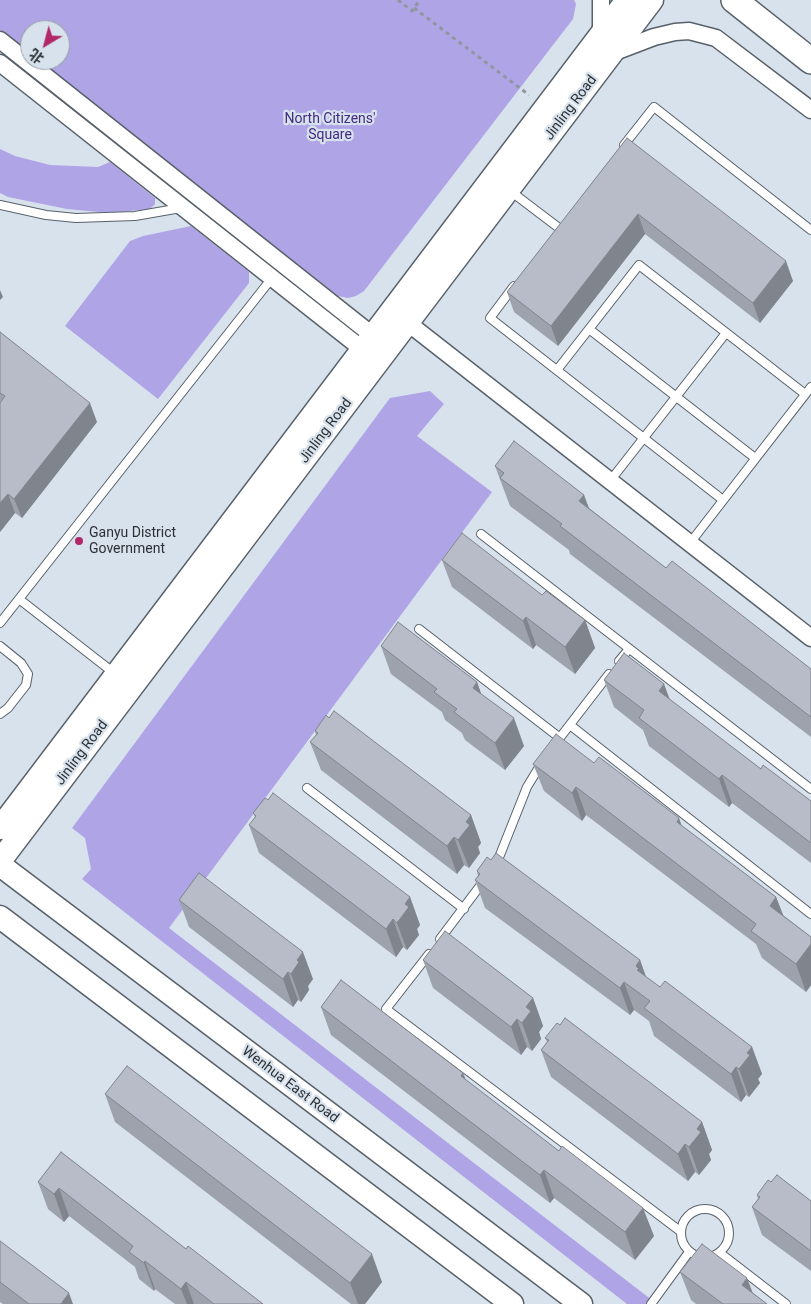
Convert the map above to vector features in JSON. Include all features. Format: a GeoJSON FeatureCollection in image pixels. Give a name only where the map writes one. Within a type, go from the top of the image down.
{"type":"FeatureCollection","features":[{"type":"Feature","properties":{"kind":"main road"},"geometry":{"type":"LineString","coordinates":[[734,0],[811,60]]}},
{"type":"Feature","properties":{"kind":"street"},"geometry":{"type":"LineString","coordinates":[[600,0],[606,44],[689,31],[716,38],[811,110]]}},
{"type":"Feature","properties":{"kind":"street","name":"Jinling Road"},"geometry":{"type":"LineString","coordinates":[[0,828],[116,675],[376,349],[408,323],[509,189],[606,44],[627,0]]}},
{"type":"Feature","properties":{"kind":"street","name":"Jinling Road"},"geometry":{"type":"LineString","coordinates":[[0,861],[376,349],[545,108],[606,44],[652,0]]}},
{"type":"Feature","properties":{"kind":"street"},"geometry":{"type":"LineString","coordinates":[[0,40],[376,349]]}},
{"type":"Feature","properties":{"kind":"street"},"geometry":{"type":"LineString","coordinates":[[0,63],[272,278],[376,349]]}},
{"type":"Feature","properties":{"kind":"street"},"geometry":{"type":"LineString","coordinates":[[408,323],[811,638]]}},
{"type":"Feature","properties":{"kind":"street","name":"Wenhua East Road"},"geometry":{"type":"LineString","coordinates":[[0,865],[581,1304]]}},
{"type":"Feature","properties":{"kind":"street"},"geometry":{"type":"LineString","coordinates":[[0,917],[512,1304]]}},
{"type":"Feature","properties":{"kind":"lane"},"geometry":{"type":"LineString","coordinates":[[618,153],[654,107],[811,230]]}},
{"type":"Feature","properties":{"kind":"lane"},"geometry":{"type":"LineString","coordinates":[[509,189],[559,228]]}},
{"type":"Feature","properties":{"kind":"lane"},"geometry":{"type":"LineString","coordinates":[[0,205],[46,215],[96,218],[135,216],[183,207]]}},
{"type":"Feature","properties":{"kind":"lane"},"geometry":{"type":"LineString","coordinates":[[553,236],[565,221]]}},
{"type":"Feature","properties":{"kind":"lane"},"geometry":{"type":"LineString","coordinates":[[557,370],[639,265],[805,394]]}},
{"type":"Feature","properties":{"kind":"lane"},"geometry":{"type":"LineString","coordinates":[[0,623],[272,278]]}},
{"type":"Feature","properties":{"kind":"lane"},"geometry":{"type":"LineString","coordinates":[[519,280],[490,318],[723,500]]}},
{"type":"Feature","properties":{"kind":"lane"},"geometry":{"type":"LineString","coordinates":[[589,329],[755,458]]}},
{"type":"Feature","properties":{"kind":"lane"},"geometry":{"type":"LineString","coordinates":[[610,481],[726,333]]}},
{"type":"Feature","properties":{"kind":"lane"},"geometry":{"type":"LineString","coordinates":[[690,542],[811,387]]}},
{"type":"Feature","properties":{"kind":"lane"},"geometry":{"type":"LineString","coordinates":[[481,534],[811,789]]}},
{"type":"Feature","properties":{"kind":"lane"},"geometry":{"type":"LineString","coordinates":[[19,599],[116,675]]}},
{"type":"Feature","properties":{"kind":"lane"},"geometry":{"type":"LineString","coordinates":[[419,629],[560,738]]}},
{"type":"Feature","properties":{"kind":"lane"},"geometry":{"type":"LineString","coordinates":[[0,646],[22,663],[28,674],[26,685],[8,708],[0,714]]}},
{"type":"Feature","properties":{"kind":"lane"},"geometry":{"type":"LineString","coordinates":[[630,648],[546,756],[527,787],[496,864],[464,909],[386,1008],[680,1231]]}},
{"type":"Feature","properties":{"kind":"lane"},"geometry":{"type":"LineString","coordinates":[[570,725],[811,914]]}},
{"type":"Feature","properties":{"kind":"lane"},"geometry":{"type":"LineString","coordinates":[[307,788],[464,909]]}},
{"type":"Feature","properties":{"kind":"lane"},"geometry":{"type":"LineString","coordinates":[[702,1208],[711,1209],[719,1213],[726,1220],[729,1228],[729,1238],[726,1246],[720,1253],[711,1257],[704,1258],[690,1252],[684,1246],[680,1231],[682,1223],[687,1216],[702,1208]]}},
{"type":"Feature","properties":{"kind":"lane"},"geometry":{"type":"LineString","coordinates":[[651,1304],[690,1252]]}},
{"type":"Feature","properties":{"kind":"lane"},"geometry":{"type":"LineString","coordinates":[[720,1253],[786,1304]]}},
{"type":"Feature","properties":{"kind":"path"},"geometry":{"type":"LineString","coordinates":[[398,0],[412,11],[420,0]]}},
{"type":"Feature","properties":{"kind":"path"},"geometry":{"type":"LineString","coordinates":[[414,8],[545,108]]}},
{"type":"Feature","properties":{"kind":"green space","name":"North Citizens' Square"},"geometry":{"type":"Polygon","coordinates":[[[0,0],[574,0],[576,4],[573,19],[364,291],[348,298],[338,296],[52,70],[70,70],[70,20],[20,20],[20,45],[0,30],[0,0]]]}},
{"type":"Feature","properties":{"kind":"green space"},"geometry":{"type":"Polygon","coordinates":[[[0,149],[15,156],[50,165],[98,167],[110,162],[155,198],[155,204],[150,209],[109,213],[67,209],[8,197],[0,193],[0,149]]]}},
{"type":"Feature","properties":{"kind":"green space"},"geometry":{"type":"Polygon","coordinates":[[[191,226],[249,272],[249,283],[158,399],[65,326],[130,241],[143,236],[191,226]]]}},
{"type":"Feature","properties":{"kind":"green space"},"geometry":{"type":"Polygon","coordinates":[[[430,391],[444,404],[417,436],[492,492],[169,928],[657,1304],[627,1304],[82,879],[91,869],[85,838],[72,828],[390,398],[430,391]]]}},
{"type":"Feature","properties":{"kind":"building"},"geometry":{"type":"Polygon","coordinates":[[[627,138],[786,261],[753,303],[638,214],[551,326],[507,292],[627,138]]]}},
{"type":"Feature","properties":{"kind":"building"},"geometry":{"type":"Polygon","coordinates":[[[0,332],[90,403],[14,499],[8,494],[0,503],[0,403],[5,396],[0,393],[0,332]]]}},
{"type":"Feature","properties":{"kind":"building"},"geometry":{"type":"Polygon","coordinates":[[[514,441],[584,495],[579,501],[666,568],[672,561],[811,669],[811,717],[500,478],[504,473],[495,466],[514,441]]]}},
{"type":"Feature","properties":{"kind":"building"},"geometry":{"type":"Polygon","coordinates":[[[462,533],[542,595],[546,591],[585,620],[565,647],[526,617],[523,621],[442,560],[462,533]]]}},
{"type":"Feature","properties":{"kind":"building"},"geometry":{"type":"Polygon","coordinates":[[[398,622],[477,682],[473,688],[514,718],[495,743],[454,712],[457,709],[434,692],[437,689],[381,646],[398,622]]]}},
{"type":"Feature","properties":{"kind":"building"},"geometry":{"type":"Polygon","coordinates":[[[624,653],[664,684],[659,691],[761,769],[763,765],[811,801],[811,843],[722,775],[719,779],[639,718],[644,710],[604,680],[624,653]]]}},
{"type":"Feature","properties":{"kind":"building"},"geometry":{"type":"Polygon","coordinates":[[[334,711],[471,815],[466,822],[470,825],[458,840],[454,837],[447,846],[310,742],[318,733],[315,731],[326,715],[329,718],[334,711]]]}},
{"type":"Feature","properties":{"kind":"building"},"geometry":{"type":"Polygon","coordinates":[[[556,734],[594,763],[599,757],[679,818],[677,822],[776,897],[770,906],[811,937],[811,944],[796,964],[751,931],[756,924],[576,787],[572,793],[533,764],[556,734]]]}},
{"type":"Feature","properties":{"kind":"building"},"geometry":{"type":"Polygon","coordinates":[[[273,793],[410,897],[405,904],[409,907],[397,923],[393,919],[386,929],[249,825],[256,816],[253,813],[265,798],[268,800],[273,793]]]}},
{"type":"Feature","properties":{"kind":"building"},"geometry":{"type":"Polygon","coordinates":[[[496,853],[640,960],[636,966],[639,969],[637,970],[660,987],[665,981],[752,1047],[747,1053],[750,1055],[739,1069],[736,1067],[731,1074],[644,1008],[650,1001],[624,982],[620,988],[475,880],[480,874],[477,871],[487,857],[491,860],[496,853]]]}},
{"type":"Feature","properties":{"kind":"building"},"geometry":{"type":"Polygon","coordinates":[[[199,873],[303,952],[291,974],[288,972],[283,979],[179,900],[199,873]]]}},
{"type":"Feature","properties":{"kind":"building"},"geometry":{"type":"Polygon","coordinates":[[[445,931],[533,998],[526,1007],[531,1011],[522,1023],[517,1019],[511,1027],[423,960],[445,931]]]}},
{"type":"Feature","properties":{"kind":"building"},"geometry":{"type":"Polygon","coordinates":[[[341,980],[463,1073],[461,1076],[559,1151],[562,1146],[643,1208],[625,1232],[544,1170],[540,1175],[321,1007],[341,980]]]}},
{"type":"Feature","properties":{"kind":"building"},"geometry":{"type":"Polygon","coordinates":[[[565,1018],[702,1122],[697,1129],[701,1132],[689,1147],[685,1144],[678,1154],[541,1050],[549,1040],[545,1038],[557,1023],[560,1025],[565,1018]]]}},
{"type":"Feature","properties":{"kind":"building"},"geometry":{"type":"Polygon","coordinates":[[[127,1066],[372,1254],[350,1283],[105,1094],[127,1066]]]}},
{"type":"Feature","properties":{"kind":"building"},"geometry":{"type":"Polygon","coordinates":[[[61,1152],[186,1249],[188,1246],[263,1304],[214,1304],[186,1282],[181,1289],[145,1261],[144,1263],[129,1252],[133,1246],[59,1188],[54,1194],[38,1182],[61,1152]]]}},
{"type":"Feature","properties":{"kind":"building"},"geometry":{"type":"Polygon","coordinates":[[[777,1175],[811,1201],[811,1251],[752,1207],[760,1197],[757,1195],[768,1180],[771,1182],[777,1175]]]}},
{"type":"Feature","properties":{"kind":"building"},"geometry":{"type":"Polygon","coordinates":[[[0,1241],[69,1293],[61,1304],[29,1304],[0,1282],[0,1241]]]}},
{"type":"Feature","properties":{"kind":"building"},"geometry":{"type":"Polygon","coordinates":[[[702,1244],[747,1278],[742,1285],[767,1304],[723,1304],[680,1272],[702,1244]]]}},
{"type":"Feature","properties":{"kind":"place","name":"Ganyu District Government"},"geometry":{"type":"Point","coordinates":[79,541]}}]}
